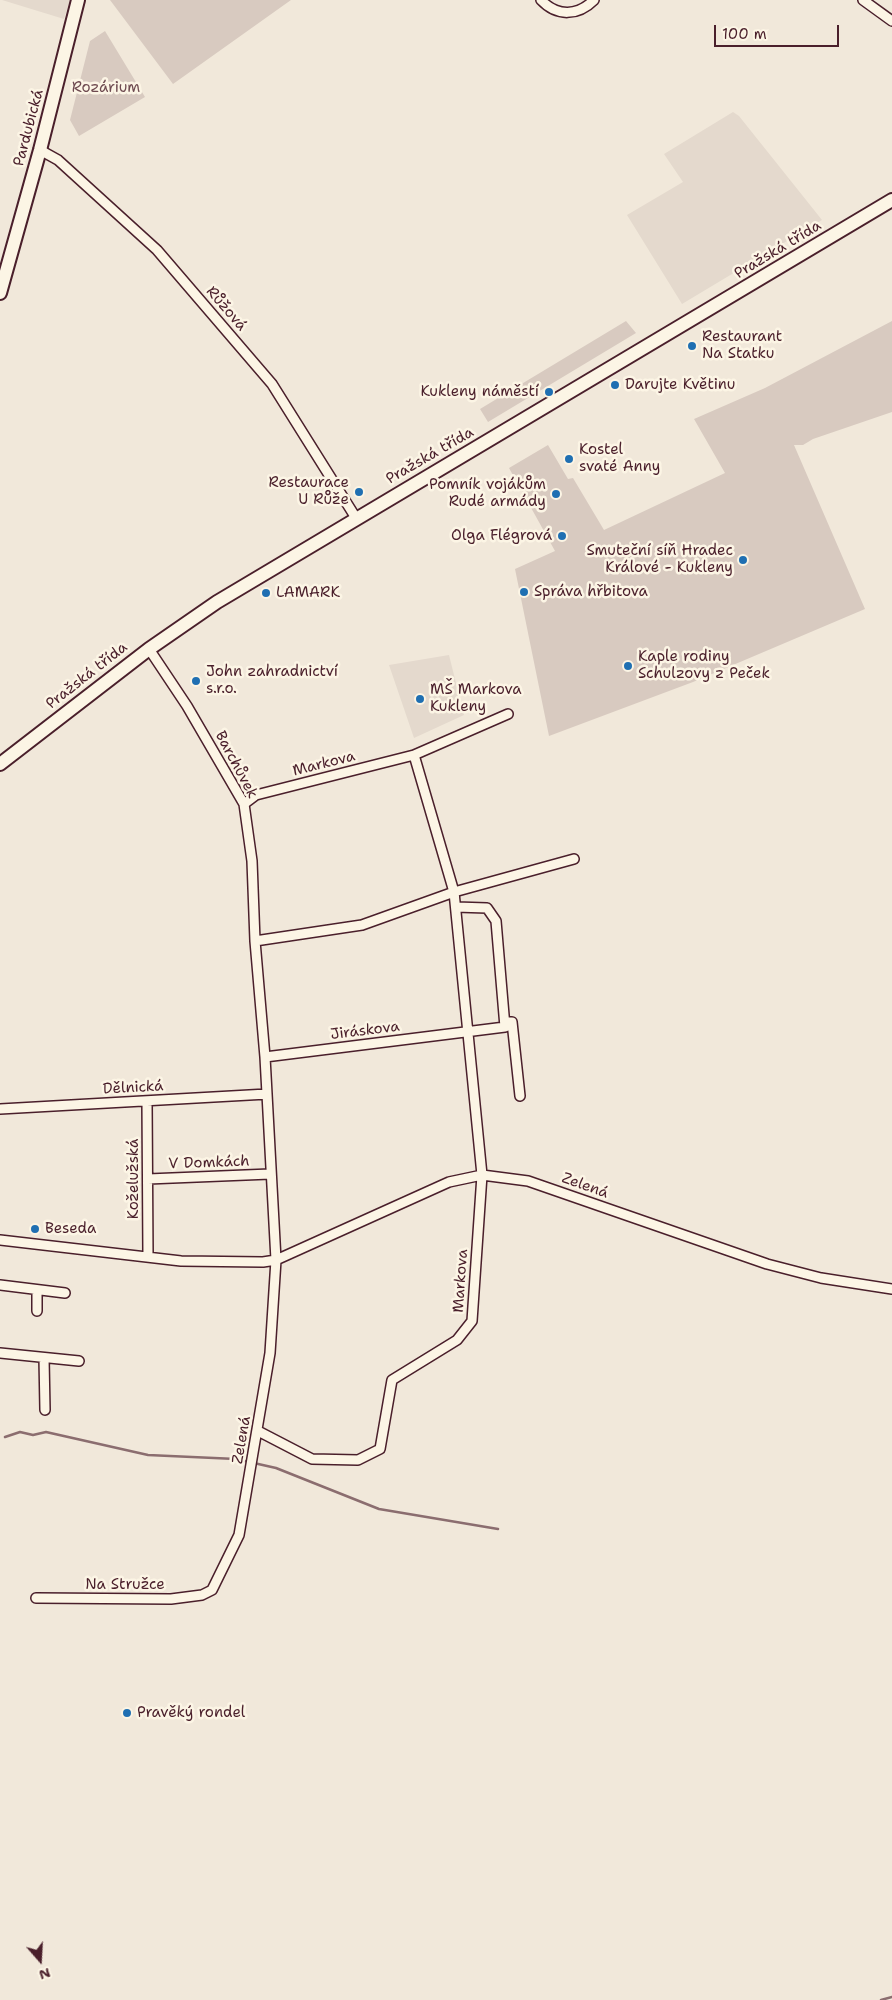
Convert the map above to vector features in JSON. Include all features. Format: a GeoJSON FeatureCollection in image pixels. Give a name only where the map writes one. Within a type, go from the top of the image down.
{"type":"FeatureCollection","features":[{"type":"Feature","properties":{"kind":"street","name":"Pardubická"},"geometry":{"type":"LineString","coordinates":[[0,293],[40,150],[78,0]]}},
{"type":"Feature","properties":{"kind":"street"},"geometry":{"type":"LineString","coordinates":[[541,0],[555,11],[566,13],[586,8],[594,0]]}},
{"type":"Feature","properties":{"kind":"street"},"geometry":{"type":"LineString","coordinates":[[863,0],[892,21]]}},
{"type":"Feature","properties":{"kind":"street","name":"Růžová"},"geometry":{"type":"LineString","coordinates":[[40,150],[58,160],[164,258],[272,384],[356,518]]}},
{"type":"Feature","properties":{"kind":"street","name":"Pražská třída"},"geometry":{"type":"LineString","coordinates":[[0,764],[149,649],[217,602],[892,200]]}},
{"type":"Feature","properties":{"kind":"street","name":"Barchůvek"},"geometry":{"type":"LineString","coordinates":[[149,649],[187,706],[244,804],[252,861],[256,945]]}},
{"type":"Feature","properties":{"kind":"street","name":"Markova"},"geometry":{"type":"LineString","coordinates":[[244,804],[256,795],[414,755],[508,714]]}},
{"type":"Feature","properties":{"kind":"street","name":"Markova"},"geometry":{"type":"LineString","coordinates":[[258,1431],[312,1459],[358,1460],[380,1448],[392,1380],[457,1340],[472,1320],[482,1175],[456,907],[454,892],[414,755]]}},
{"type":"Feature","properties":{"kind":"street"},"geometry":{"type":"LineString","coordinates":[[276,1260],[270,1174],[266,1057],[256,945],[362,925],[454,892],[574,859]]}},
{"type":"Feature","properties":{"kind":"street"},"geometry":{"type":"LineString","coordinates":[[456,907],[487,908],[496,921],[505,1027],[468,1032]]}},
{"type":"Feature","properties":{"kind":"street"},"geometry":{"type":"LineString","coordinates":[[505,1022],[512,1022],[520,1096]]}},
{"type":"Feature","properties":{"kind":"street","name":"Jiráskova"},"geometry":{"type":"LineString","coordinates":[[266,1057],[468,1032]]}},
{"type":"Feature","properties":{"kind":"street","name":"Dělnická"},"geometry":{"type":"LineString","coordinates":[[0,1109],[268,1094]]}},
{"type":"Feature","properties":{"kind":"street","name":"Koželužská"},"geometry":{"type":"LineString","coordinates":[[147,1101],[148,1257]]}},
{"type":"Feature","properties":{"kind":"street","name":"V Domkách"},"geometry":{"type":"LineString","coordinates":[[148,1179],[270,1174]]}},
{"type":"Feature","properties":{"kind":"street","name":"Zelená"},"geometry":{"type":"LineString","coordinates":[[0,1240],[181,1261],[252,1263],[276,1260],[424,1191],[449,1182],[482,1175],[528,1180],[776,1266],[821,1278],[892,1289]]}},
{"type":"Feature","properties":{"kind":"street","name":"Zelená"},"geometry":{"type":"LineString","coordinates":[[212,1590],[239,1535],[270,1353],[276,1260]]}},
{"type":"Feature","properties":{"kind":"street"},"geometry":{"type":"LineString","coordinates":[[0,1285],[65,1293]]}},
{"type":"Feature","properties":{"kind":"street"},"geometry":{"type":"LineString","coordinates":[[37,1290],[37,1311]]}},
{"type":"Feature","properties":{"kind":"street"},"geometry":{"type":"LineString","coordinates":[[0,1353],[79,1362]]}},
{"type":"Feature","properties":{"kind":"street"},"geometry":{"type":"LineString","coordinates":[[44,1358],[45,1410]]}},
{"type":"Feature","properties":{"kind":"street","name":"Na Stružce"},"geometry":{"type":"LineString","coordinates":[[36,1598],[172,1599],[192,1598],[212,1590]]}},
{"type":"Feature","properties":{"kind":"shaded area"},"geometry":{"type":"Polygon","coordinates":[[[2,0],[70,0],[64,19],[2,0]]]}},
{"type":"Feature","properties":{"kind":"shaded area"},"geometry":{"type":"Polygon","coordinates":[[[733,112],[739,116],[822,220],[682,304],[627,215],[683,182],[664,154],[733,112]]]}},
{"type":"Feature","properties":{"kind":"shaded area"},"geometry":{"type":"Polygon","coordinates":[[[449,655],[464,715],[414,738],[389,665],[449,655]]]}},
{"type":"Feature","properties":{"kind":"green space"},"geometry":{"type":"Polygon","coordinates":[[[110,0],[291,0],[173,84],[110,0]]]}},
{"type":"Feature","properties":{"kind":"green space","name":"Rozárium"},"geometry":{"type":"Polygon","coordinates":[[[105,31],[145,97],[79,136],[70,120],[90,41],[105,31]]]}},
{"type":"Feature","properties":{"kind":"green space"},"geometry":{"type":"Polygon","coordinates":[[[626,321],[636,333],[488,422],[480,409],[626,321]]]}},
{"type":"Feature","properties":{"kind":"green space"},"geometry":{"type":"Polygon","coordinates":[[[892,321],[892,412],[813,439],[803,445],[794,445],[865,609],[693,682],[549,736],[515,569],[555,551],[509,468],[548,445],[568,479],[573,478],[604,530],[725,473],[694,419],[765,388],[892,321]]]}},
{"type":"Feature","properties":{"kind":"waterway"},"geometry":{"type":"LineString","coordinates":[[5,1437],[20,1432],[33,1435],[46,1432],[148,1455],[236,1459],[276,1468],[379,1509],[498,1529]]}},
{"type":"Feature","properties":{"kind":"waterway"},"geometry":{"type":"LineString","coordinates":[[881,2000],[892,1997]]}},
{"type":"Feature","properties":{"kind":"place","name":"Restaurant Na Statku"},"geometry":{"type":"Point","coordinates":[692,346]}},
{"type":"Feature","properties":{"kind":"place","name":"Darujte Květinu"},"geometry":{"type":"Point","coordinates":[615,385]}},
{"type":"Feature","properties":{"kind":"place","name":"Kukleny náměstí"},"geometry":{"type":"Point","coordinates":[549,392]}},
{"type":"Feature","properties":{"kind":"place","name":"Kostel svaté Anny"},"geometry":{"type":"Point","coordinates":[569,459]}},
{"type":"Feature","properties":{"kind":"place","name":"Restaurace U Růže"},"geometry":{"type":"Point","coordinates":[359,492]}},
{"type":"Feature","properties":{"kind":"place","name":"Pomník vojákům Rudé armády"},"geometry":{"type":"Point","coordinates":[556,494]}},
{"type":"Feature","properties":{"kind":"place","name":"Olga Flégrová"},"geometry":{"type":"Point","coordinates":[562,536]}},
{"type":"Feature","properties":{"kind":"place","name":"Smuteční síň Hradec Králové - Kukleny"},"geometry":{"type":"Point","coordinates":[743,560]}},
{"type":"Feature","properties":{"kind":"place","name":"Správa hřbitova"},"geometry":{"type":"Point","coordinates":[524,592]}},
{"type":"Feature","properties":{"kind":"place","name":"LAMARK"},"geometry":{"type":"Point","coordinates":[266,593]}},
{"type":"Feature","properties":{"kind":"place","name":"Kaple rodiny Schulzovy z Peček"},"geometry":{"type":"Point","coordinates":[628,666]}},
{"type":"Feature","properties":{"kind":"place","name":"John zahradnictví s.r.o."},"geometry":{"type":"Point","coordinates":[196,681]}},
{"type":"Feature","properties":{"kind":"place","name":"MŠ Markova Kukleny"},"geometry":{"type":"Point","coordinates":[420,699]}},
{"type":"Feature","properties":{"kind":"place","name":"Beseda"},"geometry":{"type":"Point","coordinates":[35,1229]}},
{"type":"Feature","properties":{"kind":"place","name":"Pravěký rondel"},"geometry":{"type":"Point","coordinates":[127,1713]}}]}
